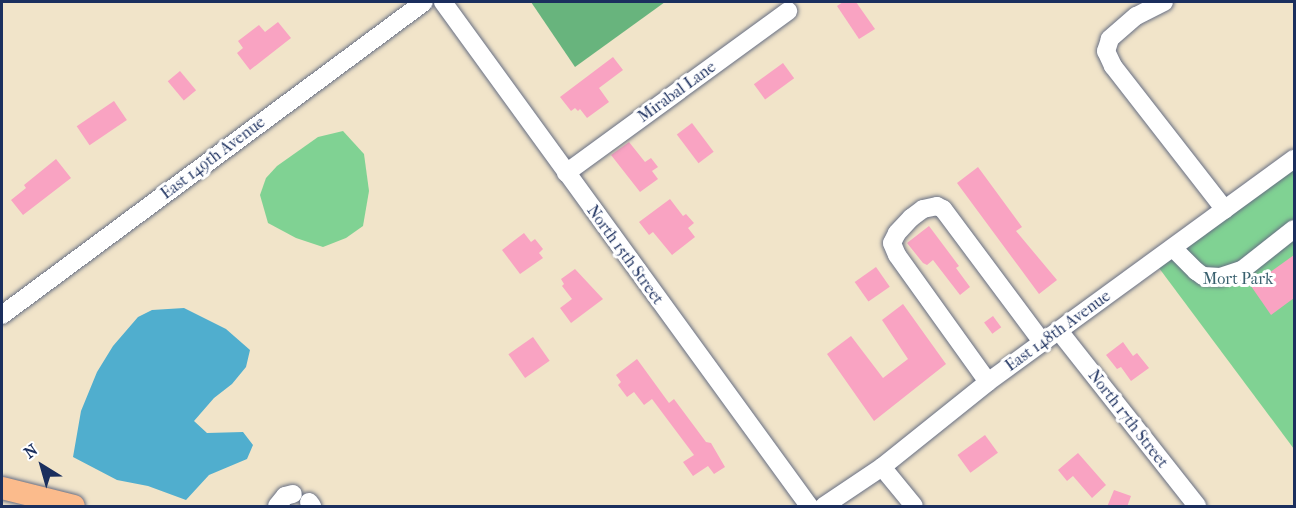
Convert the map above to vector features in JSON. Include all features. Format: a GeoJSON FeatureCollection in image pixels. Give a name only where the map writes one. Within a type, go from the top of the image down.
{"type":"FeatureCollection","features":[{"type":"Feature","properties":{"kind":"main road"},"geometry":{"type":"LineString","coordinates":[[2,488],[74,507]]}},
{"type":"Feature","properties":{"kind":"street","name":"East 149th Avenue"},"geometry":{"type":"LineString","coordinates":[[2,315],[424,2]]}},
{"type":"Feature","properties":{"kind":"street","name":"North 15th Street"},"geometry":{"type":"LineString","coordinates":[[443,2],[809,507]]}},
{"type":"Feature","properties":{"kind":"street"},"geometry":{"type":"LineString","coordinates":[[1164,2],[1136,16],[1110,39],[1106,51],[1113,66],[1225,210]]}},
{"type":"Feature","properties":{"kind":"street","name":"Mirabal Lane"},"geometry":{"type":"LineString","coordinates":[[566,173],[788,11]]}},
{"type":"Feature","properties":{"kind":"street","name":"East 148th Avenue"},"geometry":{"type":"LineString","coordinates":[[824,507],[882,467],[988,382],[1294,159]]}},
{"type":"Feature","properties":{"kind":"street"},"geometry":{"type":"LineString","coordinates":[[988,382],[897,255],[892,243],[897,233],[923,209],[937,206],[943,209],[1043,343]]}},
{"type":"Feature","properties":{"kind":"street"},"geometry":{"type":"LineString","coordinates":[[1173,248],[1203,276],[1220,278],[1242,270],[1294,229]]}},
{"type":"Feature","properties":{"kind":"street","name":"North 17th Street"},"geometry":{"type":"LineString","coordinates":[[1059,331],[1197,507]]}},
{"type":"Feature","properties":{"kind":"street"},"geometry":{"type":"LineString","coordinates":[[882,467],[914,507]]}},
{"type":"Feature","properties":{"kind":"street"},"geometry":{"type":"LineString","coordinates":[[277,507],[285,496],[305,501]]}},
{"type":"Feature","properties":{"kind":"green space"},"geometry":{"type":"Polygon","coordinates":[[[531,2],[665,2],[575,67],[531,2]]]}},
{"type":"Feature","properties":{"kind":"green space"},"geometry":{"type":"Polygon","coordinates":[[[343,131],[364,154],[369,191],[363,226],[346,238],[323,247],[296,238],[268,223],[260,195],[266,178],[277,166],[318,137],[343,131]]]}},
{"type":"Feature","properties":{"kind":"green space","name":"Mort Park"},"geometry":{"type":"Polygon","coordinates":[[[1294,167],[1294,449],[1159,268],[1294,167]]]}},
{"type":"Feature","properties":{"kind":"water"},"geometry":{"type":"Polygon","coordinates":[[[184,308],[226,329],[250,350],[246,367],[194,421],[207,433],[243,432],[253,445],[247,459],[209,475],[186,500],[148,486],[117,480],[73,457],[81,411],[97,372],[113,346],[138,317],[152,310],[184,308]]]}},
{"type":"Feature","properties":{"kind":"building"},"geometry":{"type":"Polygon","coordinates":[[[843,2],[856,2],[875,29],[859,39],[837,6],[843,2]]]}},
{"type":"Feature","properties":{"kind":"building"},"geometry":{"type":"Polygon","coordinates":[[[278,22],[291,38],[250,70],[237,53],[243,48],[238,41],[259,25],[265,32],[278,22]]]}},
{"type":"Feature","properties":{"kind":"building"},"geometry":{"type":"Polygon","coordinates":[[[613,57],[623,70],[599,88],[609,102],[587,118],[580,109],[578,111],[575,108],[571,111],[560,97],[613,57]]]}},
{"type":"Feature","properties":{"kind":"building"},"geometry":{"type":"Polygon","coordinates":[[[783,63],[794,78],[765,100],[754,84],[783,63]]]}},
{"type":"Feature","properties":{"kind":"building"},"geometry":{"type":"Polygon","coordinates":[[[180,71],[196,90],[184,100],[168,81],[180,71]]]}},
{"type":"Feature","properties":{"kind":"building"},"geometry":{"type":"Polygon","coordinates":[[[114,101],[127,120],[90,145],[77,126],[114,101]]]}},
{"type":"Feature","properties":{"kind":"building"},"geometry":{"type":"Polygon","coordinates":[[[692,123],[714,152],[698,163],[677,134],[692,123]]]}},
{"type":"Feature","properties":{"kind":"building"},"geometry":{"type":"Polygon","coordinates":[[[629,142],[645,162],[651,158],[658,167],[652,171],[658,179],[640,192],[611,155],[629,142]]]}},
{"type":"Feature","properties":{"kind":"building"},"geometry":{"type":"Polygon","coordinates":[[[56,159],[71,178],[23,215],[11,200],[26,188],[24,185],[56,159]]]}},
{"type":"Feature","properties":{"kind":"building"},"geometry":{"type":"Polygon","coordinates":[[[978,167],[1022,227],[1016,231],[1057,280],[1039,294],[957,183],[978,167]]]}},
{"type":"Feature","properties":{"kind":"building"},"geometry":{"type":"Polygon","coordinates":[[[670,199],[683,216],[686,214],[694,223],[688,228],[695,237],[672,255],[653,232],[649,235],[639,222],[670,199]]]}},
{"type":"Feature","properties":{"kind":"building"},"geometry":{"type":"Polygon","coordinates":[[[929,226],[959,266],[956,268],[970,287],[960,295],[933,260],[927,265],[923,263],[907,243],[929,226]]]}},
{"type":"Feature","properties":{"kind":"building"},"geometry":{"type":"Polygon","coordinates":[[[524,233],[531,242],[535,239],[543,249],[539,253],[543,258],[520,274],[502,250],[524,233]]]}},
{"type":"Feature","properties":{"kind":"building"},"geometry":{"type":"Polygon","coordinates":[[[1294,255],[1294,298],[1271,315],[1251,286],[1294,255]]]}},
{"type":"Feature","properties":{"kind":"building"},"geometry":{"type":"Polygon","coordinates":[[[876,267],[890,287],[868,302],[855,282],[876,267]]]}},
{"type":"Feature","properties":{"kind":"building"},"geometry":{"type":"Polygon","coordinates":[[[575,269],[603,299],[571,323],[560,308],[572,299],[562,286],[564,284],[561,279],[575,269]]]}},
{"type":"Feature","properties":{"kind":"building"},"geometry":{"type":"Polygon","coordinates":[[[903,304],[946,364],[874,421],[827,354],[851,336],[883,378],[908,359],[882,320],[903,304]]]}},
{"type":"Feature","properties":{"kind":"building"},"geometry":{"type":"Polygon","coordinates":[[[993,316],[1001,327],[992,334],[984,322],[993,316]]]}},
{"type":"Feature","properties":{"kind":"building"},"geometry":{"type":"Polygon","coordinates":[[[533,337],[550,361],[525,378],[508,354],[533,337]]]}},
{"type":"Feature","properties":{"kind":"building"},"geometry":{"type":"Polygon","coordinates":[[[1123,342],[1133,356],[1137,353],[1149,368],[1131,381],[1121,367],[1117,369],[1106,355],[1123,342]]]}},
{"type":"Feature","properties":{"kind":"building"},"geometry":{"type":"Polygon","coordinates":[[[637,359],[669,403],[674,399],[706,442],[711,443],[725,467],[714,474],[708,466],[693,476],[683,462],[694,455],[652,399],[644,405],[634,392],[627,397],[618,385],[621,382],[616,375],[637,359]]]}},
{"type":"Feature","properties":{"kind":"building"},"geometry":{"type":"Polygon","coordinates":[[[985,435],[998,453],[970,473],[957,455],[985,435]]]}},
{"type":"Feature","properties":{"kind":"building"},"geometry":{"type":"Polygon","coordinates":[[[1078,453],[1106,485],[1092,498],[1073,476],[1067,481],[1058,470],[1078,453]]]}},
{"type":"Feature","properties":{"kind":"building"},"geometry":{"type":"Polygon","coordinates":[[[1114,490],[1131,496],[1127,507],[1107,507],[1114,490]]]}}]}
